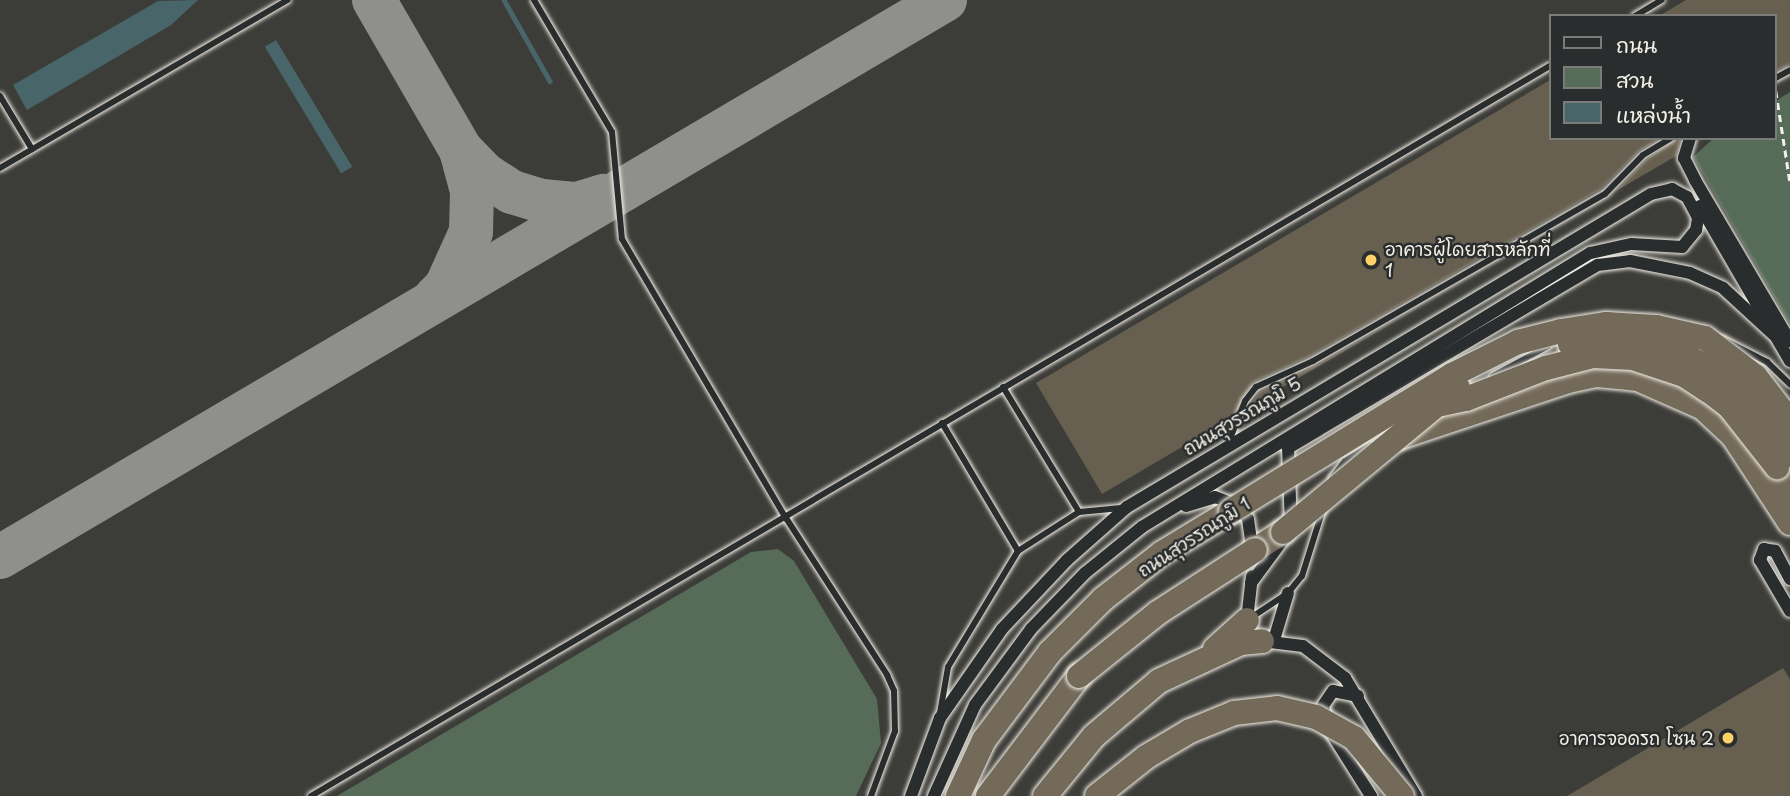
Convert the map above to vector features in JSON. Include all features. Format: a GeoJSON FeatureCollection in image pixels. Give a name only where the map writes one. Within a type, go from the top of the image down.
{"type":"FeatureCollection","features":[{"type":"Feature","properties":{"kind":"highway","name":"ถนนสุวรรณภูมิ 1"},"geometry":{"type":"LineString","coordinates":[[958,796],[985,740],[1010,701],[1050,652],[1103,599],[1162,553],[1390,413],[1518,342],[1606,324],[1656,327],[1705,338],[1756,377],[1790,421]]}},
{"type":"Feature","properties":{"kind":"highway"},"geometry":{"type":"LineString","coordinates":[[988,796],[1080,676],[1119,642],[1283,532],[1397,439],[1449,392],[1536,351],[1580,342],[1643,342],[1730,379],[1758,407],[1790,455]]}},
{"type":"Feature","properties":{"kind":"highway","name":"ถนนสุวรรณภูมิ 1"},"geometry":{"type":"LineString","coordinates":[[1390,413],[1466,399],[1546,368],[1593,356],[1633,358],[1684,375],[1729,406],[1790,489]]}},
{"type":"Feature","properties":{"kind":"highway"},"geometry":{"type":"LineString","coordinates":[[1397,439],[1568,381],[1597,375],[1638,379],[1703,408],[1732,436],[1790,523]]}},
{"type":"Feature","properties":{"kind":"highway"},"geometry":{"type":"LineString","coordinates":[[1204,658],[1247,620]]}},
{"type":"Feature","properties":{"kind":"highway"},"geometry":{"type":"LineString","coordinates":[[1045,796],[1094,736],[1129,702],[1204,658],[1241,643],[1268,641]]}},
{"type":"Feature","properties":{"kind":"highway"},"geometry":{"type":"LineString","coordinates":[[1097,796],[1146,757],[1190,732],[1234,713],[1277,708],[1316,717],[1354,738],[1402,796]]}},
{"type":"Feature","properties":{"kind":"street"},"geometry":{"type":"LineString","coordinates":[[1689,140],[1684,158],[1695,180],[1702,206],[1790,361]]}},
{"type":"Feature","properties":{"kind":"street"},"geometry":{"type":"LineString","coordinates":[[1695,180],[1702,206],[1790,341]]}},
{"type":"Feature","properties":{"kind":"street","name":"ถนนสุวรรณภูมิ 5"},"geometry":{"type":"LineString","coordinates":[[911,796],[940,718],[1021,607],[1127,507],[1651,194],[1672,189],[1702,206]]}},
{"type":"Feature","properties":{"kind":"street"},"geometry":{"type":"LineString","coordinates":[[934,796],[975,705],[1031,629],[1085,573],[1142,527],[1590,253],[1631,244],[1682,247],[1696,230],[1702,206]]}},
{"type":"Feature","properties":{"kind":"street"},"geometry":{"type":"LineString","coordinates":[[1251,583],[1293,520],[1288,448],[1586,270],[1630,261],[1690,273],[1723,288],[1775,336]]}},
{"type":"Feature","properties":{"kind":"street"},"geometry":{"type":"LineString","coordinates":[[1142,527],[1202,499],[1230,500],[1248,519],[1253,543],[1247,620]]}},
{"type":"Feature","properties":{"kind":"street"},"geometry":{"type":"LineString","coordinates":[[1790,579],[1775,551],[1764,549],[1760,559],[1790,611]]}},
{"type":"Feature","properties":{"kind":"street"},"geometry":{"type":"LineString","coordinates":[[1288,593],[1268,641],[1303,646],[1321,657],[1358,696],[1416,796]]}},
{"type":"Feature","properties":{"kind":"street"},"geometry":{"type":"LineString","coordinates":[[1358,696],[1333,691],[1323,706],[1327,726],[1371,796]]}},
{"type":"Feature","properties":{"kind":"lane"},"geometry":{"type":"LineString","coordinates":[[0,168],[288,0]]}},
{"type":"Feature","properties":{"kind":"lane"},"geometry":{"type":"LineString","coordinates":[[534,0],[612,132],[622,239],[786,518],[894,691],[895,731],[871,796]]}},
{"type":"Feature","properties":{"kind":"lane"},"geometry":{"type":"LineString","coordinates":[[1638,14],[1662,0]]}},
{"type":"Feature","properties":{"kind":"lane"},"geometry":{"type":"LineString","coordinates":[[311,796],[1548,67]]}},
{"type":"Feature","properties":{"kind":"lane"},"geometry":{"type":"LineString","coordinates":[[0,96],[32,149]]}},
{"type":"Feature","properties":{"kind":"lane"},"geometry":{"type":"LineString","coordinates":[[1227,446],[1245,401],[1256,387],[1314,361],[1605,194],[1643,155],[1668,140]]}},
{"type":"Feature","properties":{"kind":"lane"},"geometry":{"type":"LineString","coordinates":[[1247,620],[1288,593],[1303,576],[1329,486],[1345,461],[1564,337],[1609,330],[1700,332],[1738,344],[1790,384]]}},
{"type":"Feature","properties":{"kind":"lane"},"geometry":{"type":"LineString","coordinates":[[1003,387],[1079,512]]}},
{"type":"Feature","properties":{"kind":"lane"},"geometry":{"type":"LineString","coordinates":[[943,423],[1018,551]]}},
{"type":"Feature","properties":{"kind":"lane"},"geometry":{"type":"LineString","coordinates":[[940,718],[948,667],[1018,551],[1079,512],[1127,507]]}},
{"type":"Feature","properties":{"kind":"path"},"geometry":{"type":"LineString","coordinates":[[1776,92],[1790,181]]}},
{"type":"Feature","properties":{"kind":"path"},"geometry":{"type":"LineString","coordinates":[[1784,134],[1790,136]]}},
{"type":"Feature","properties":{"kind":"shaded area"},"geometry":{"type":"Polygon","coordinates":[[[0,0],[1790,0],[1790,796],[0,796],[0,0]]]}},
{"type":"Feature","properties":{"kind":"green space"},"geometry":{"type":"Polygon","coordinates":[[[1790,92],[1790,324],[1693,157],[1712,140],[1776,140],[1776,101],[1790,92]]]}},
{"type":"Feature","properties":{"kind":"green space"},"geometry":{"type":"Polygon","coordinates":[[[778,549],[794,561],[877,699],[881,743],[856,796],[337,796],[751,552],[778,549]]]}},
{"type":"Feature","properties":{"kind":"water"},"geometry":{"type":"Polygon","coordinates":[[[198,0],[171,25],[27,110],[13,85],[158,1],[198,0]]]}},
{"type":"Feature","properties":{"kind":"water"},"geometry":{"type":"Polygon","coordinates":[[[276,40],[352,167],[341,174],[265,47],[276,40]]]}},
{"type":"Feature","properties":{"kind":"building"},"geometry":{"type":"Polygon","coordinates":[[[1686,0],[1790,0],[1790,64],[1776,71],[1776,14],[1662,14],[1686,0]]]}},
{"type":"Feature","properties":{"kind":"building","name":"อาคารผู้โดยสารหลักที่ 1"},"geometry":{"type":"Polygon","coordinates":[[[1548,81],[1548,140],[1657,140],[1639,151],[1601,189],[1310,356],[1253,382],[1233,417],[1102,494],[1036,383],[1548,81]]]}},
{"type":"Feature","properties":{"kind":"building"},"geometry":{"type":"Polygon","coordinates":[[[1674,140],[1680,140],[1676,156],[1616,191],[1647,159],[1674,140]]]}},
{"type":"Feature","properties":{"kind":"building"},"geometry":{"type":"Polygon","coordinates":[[[1421,306],[1249,407],[1260,392],[1316,366],[1421,306]]]}},
{"type":"Feature","properties":{"kind":"building","name":"อาคารจอดรถ โซน 2"},"geometry":{"type":"Polygon","coordinates":[[[1783,668],[1790,679],[1790,796],[1567,796],[1783,668]]]}},
{"type":"Feature","properties":{"kind":"waterway"},"geometry":{"type":"LineString","coordinates":[[504,0],[550,81]]}},
{"type":"Feature","properties":{"kind":"taxiway"},"geometry":{"type":"LineString","coordinates":[[374,0],[461,150],[484,174],[512,192],[542,201],[577,204],[604,196]]}},
{"type":"Feature","properties":{"kind":"taxiway"},"geometry":{"type":"LineString","coordinates":[[0,557],[945,0]]}},
{"type":"Feature","properties":{"kind":"taxiway"},"geometry":{"type":"LineString","coordinates":[[435,298],[446,287],[471,232],[472,191],[461,150]]}},
{"type":"Feature","properties":{"kind":"place","name":"อาคารผู้โดยสารหลักที่ 1"},"geometry":{"type":"Point","coordinates":[1371,260]}},
{"type":"Feature","properties":{"kind":"place","name":"อาคารจอดรถ โซน 2"},"geometry":{"type":"Point","coordinates":[1728,738]}}]}
